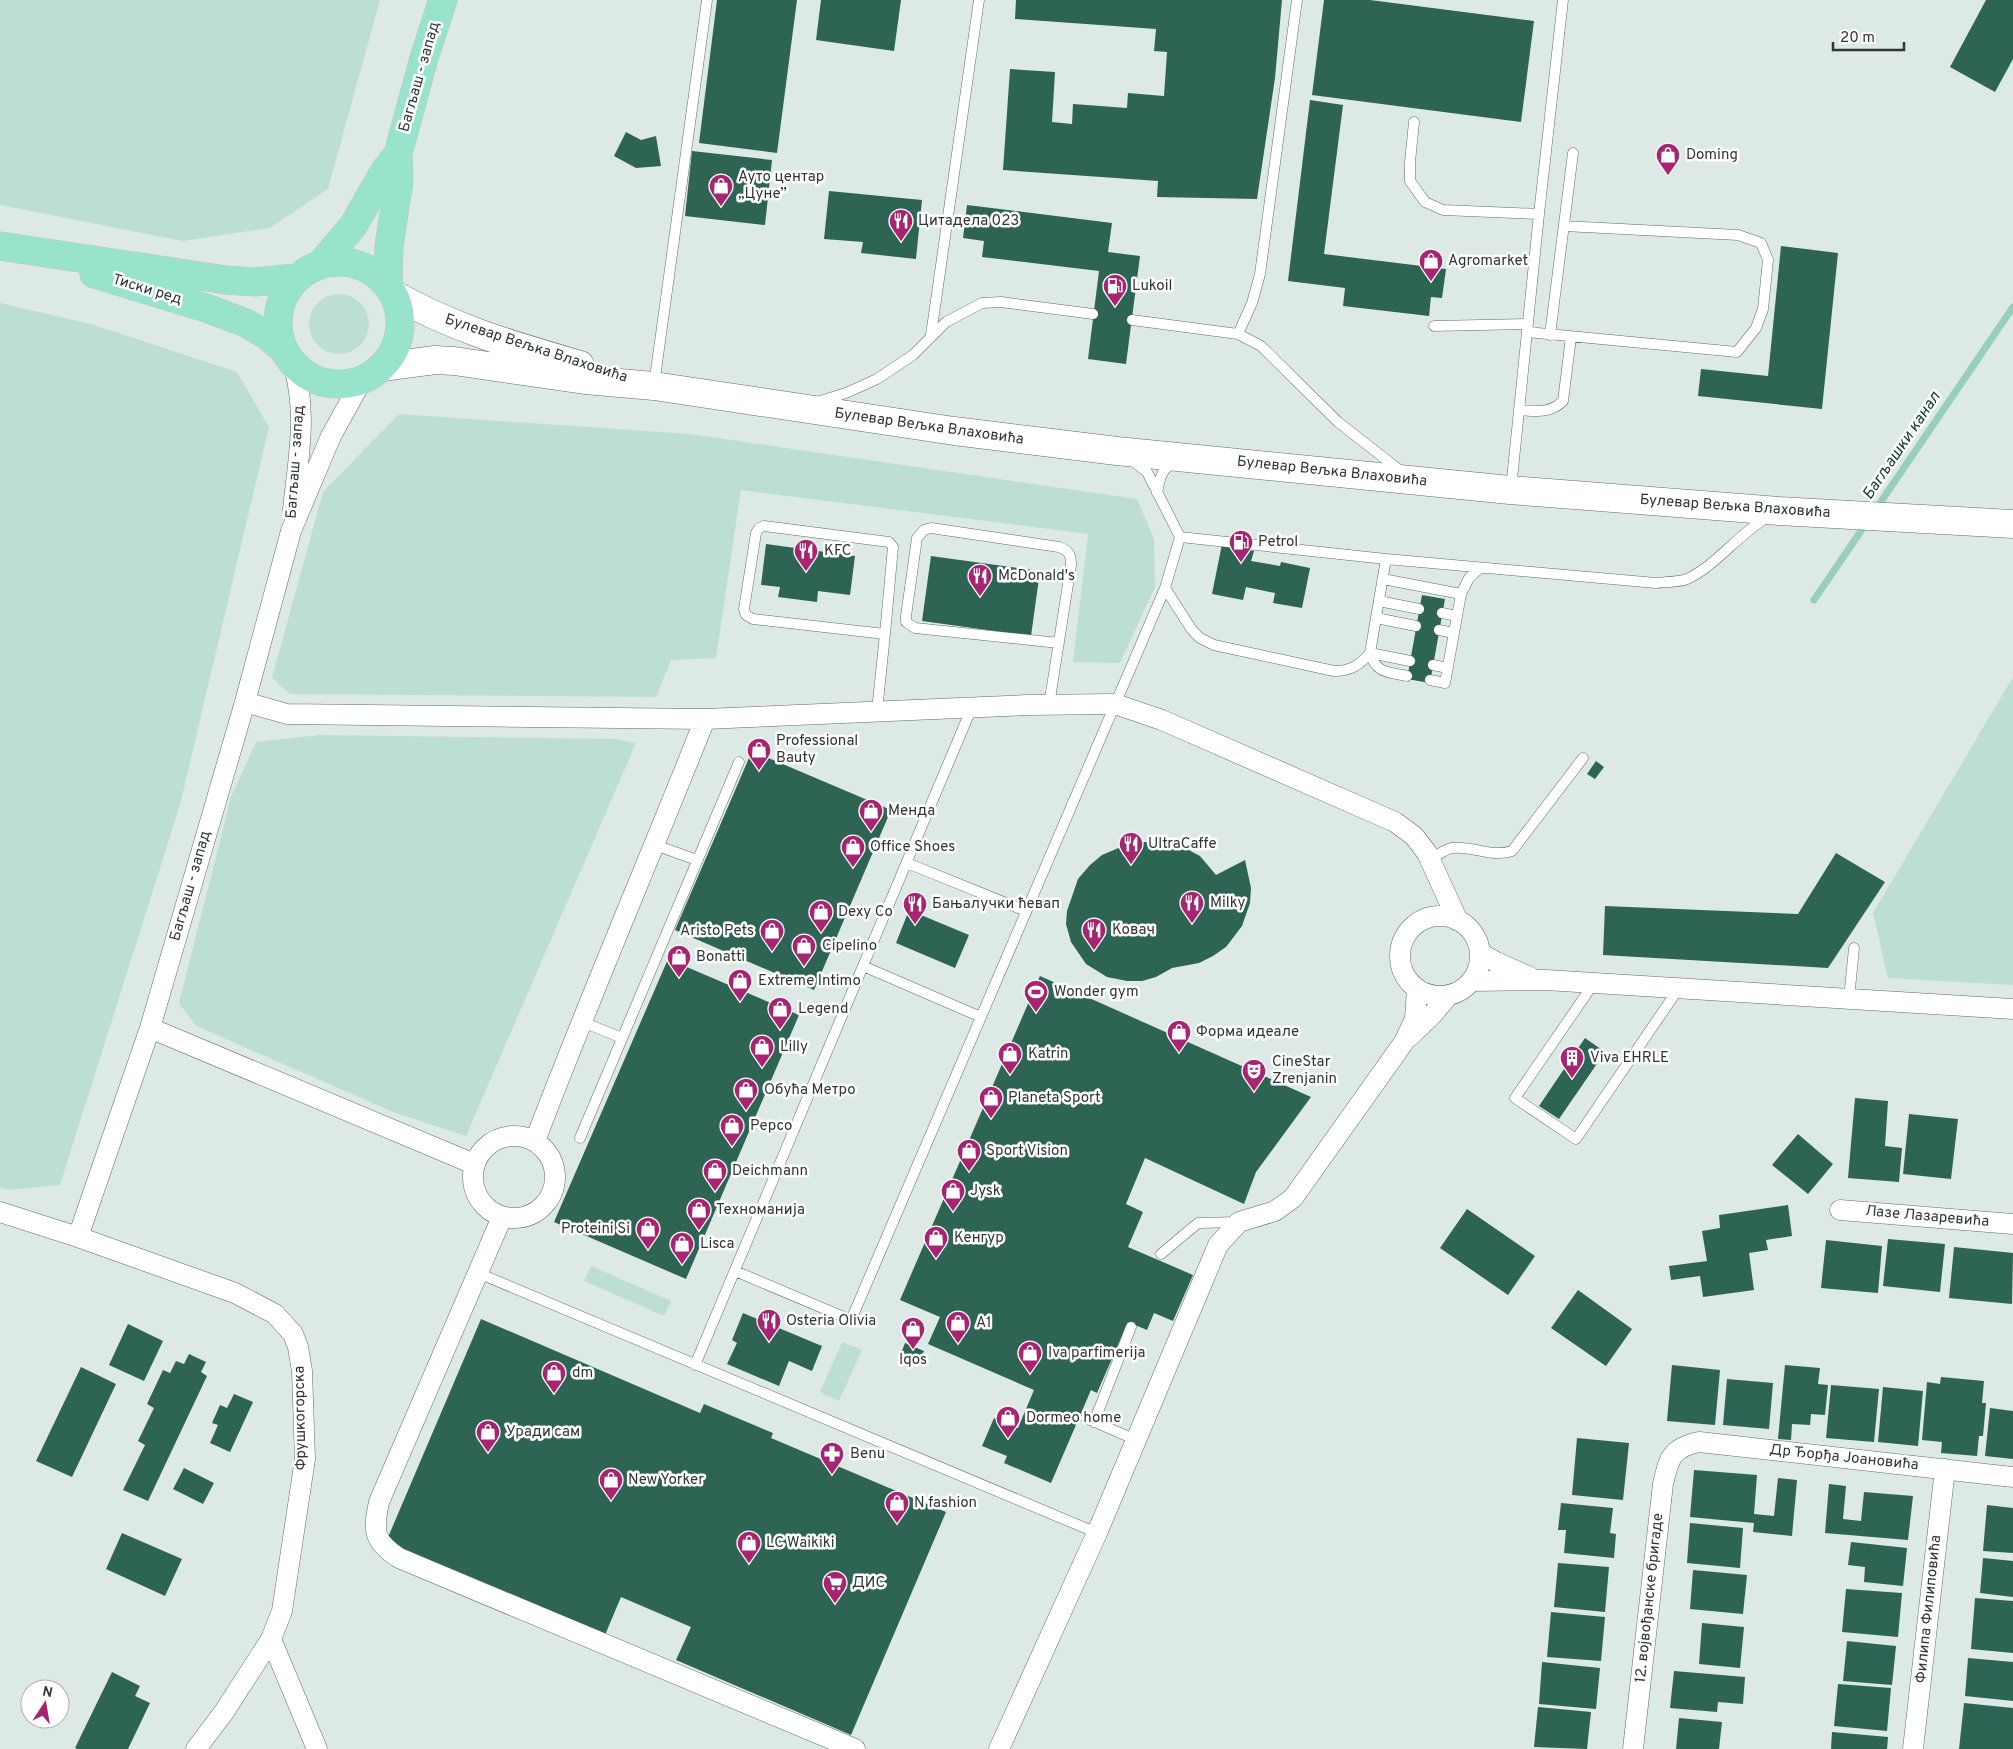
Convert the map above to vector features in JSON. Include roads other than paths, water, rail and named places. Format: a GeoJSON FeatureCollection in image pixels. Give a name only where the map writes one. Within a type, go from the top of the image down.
{"type":"FeatureCollection","features":[{"type":"Feature","properties":{"kind":"main road","name":"Багљаш - запад"},"geometry":{"type":"LineString","coordinates":[[390,290],[389,246],[399,181],[398,154],[424,58],[443,0]]}},
{"type":"Feature","properties":{"kind":"main road","name":"Багљаш - запад"},"geometry":{"type":"LineString","coordinates":[[320,265],[353,226],[384,172],[398,154]]}},
{"type":"Feature","properties":{"kind":"main road","name":"Тиски ред"},"geometry":{"type":"LineString","coordinates":[[2,246],[226,280],[255,282],[296,278]]}},
{"type":"Feature","properties":{"kind":"main road","name":"Тиски ред"},"geometry":{"type":"LineString","coordinates":[[2,246],[246,323],[266,335],[288,356]]}},
{"type":"Feature","properties":{"kind":"main road"},"geometry":{"type":"LineString","coordinates":[[335,262],[350,263],[364,267],[377,275],[390,290],[399,312],[400,332],[393,351],[372,373],[348,384],[332,384],[304,374],[288,356],[278,330],[278,311],[285,293],[296,278],[320,265],[335,262]]}},
{"type":"Feature","properties":{"kind":"main road","name":"Булевар Вељка Влаховића"},"geometry":{"type":"LineString","coordinates":[[390,290],[437,318],[486,337],[654,386]]}},
{"type":"Feature","properties":{"kind":"main road","name":"Булевар Вељка Влаховића"},"geometry":{"type":"LineString","coordinates":[[372,373],[419,361],[454,361],[585,380],[654,386],[954,431],[1116,451],[1510,490],[1779,511],[2013,524]]}},
{"type":"Feature","properties":{"kind":"street","name":"Багљаш - запад"},"geometry":{"type":"LineString","coordinates":[[288,356],[298,381],[301,399],[301,431],[291,531]]}},
{"type":"Feature","properties":{"kind":"street","name":"Багљаш - запад"},"geometry":{"type":"LineString","coordinates":[[78,1237],[150,1028],[245,702],[291,531],[331,436],[372,373]]}},
{"type":"Feature","properties":{"kind":"street"},"geometry":{"type":"LineString","coordinates":[[245,702],[287,714],[705,719],[972,707],[1115,704],[1162,720],[1395,822],[1414,836],[1434,866],[1458,921]]}},
{"type":"Feature","properties":{"kind":"street"},"geometry":{"type":"LineString","coordinates":[[535,1141],[580,1021],[655,845],[705,719]]}},
{"type":"Feature","properties":{"kind":"street"},"geometry":{"type":"LineString","coordinates":[[1432,917],[1434,866]]}},
{"type":"Feature","properties":{"kind":"street"},"geometry":{"type":"LineString","coordinates":[[1432,917],[1449,917],[1458,921],[1473,934],[1480,953],[1476,973],[1471,981],[1461,990],[1449,995],[1427,994],[1417,989],[1404,974],[1401,964],[1401,948],[1407,934],[1422,920],[1432,917]]}},
{"type":"Feature","properties":{"kind":"street"},"geometry":{"type":"LineString","coordinates":[[1480,953],[1496,962],[1537,979]]}},
{"type":"Feature","properties":{"kind":"street"},"geometry":{"type":"LineString","coordinates":[[1471,981],[1537,979],[2013,1008]]}},
{"type":"Feature","properties":{"kind":"street"},"geometry":{"type":"LineString","coordinates":[[999,1749],[1097,1534],[1218,1245],[1239,1222],[1276,1211],[1294,1198],[1404,1042],[1415,1019],[1417,989]]}},
{"type":"Feature","properties":{"kind":"street"},"geometry":{"type":"LineString","coordinates":[[1404,1042],[1431,1016],[1449,995]]}},
{"type":"Feature","properties":{"kind":"street"},"geometry":{"type":"LineString","coordinates":[[150,1028],[474,1164]]}},
{"type":"Feature","properties":{"kind":"street"},"geometry":{"type":"LineString","coordinates":[[511,1135],[523,1136],[535,1141],[544,1147],[554,1166],[555,1182],[550,1198],[543,1207],[529,1215],[513,1218],[502,1217],[490,1211],[478,1196],[472,1177],[474,1164],[484,1148],[499,1138],[511,1135]]}},
{"type":"Feature","properties":{"kind":"street","name":"Лазе Лазаревића"},"geometry":{"type":"LineString","coordinates":[[1840,1210],[2013,1224]]}},
{"type":"Feature","properties":{"kind":"street","name":"Фрушкогорска"},"geometry":{"type":"LineString","coordinates":[[0,1212],[78,1237],[235,1293],[275,1314],[292,1334],[298,1347],[302,1372],[305,1459],[282,1611],[271,1639],[224,1712],[197,1749]]}},
{"type":"Feature","properties":{"kind":"street"},"geometry":{"type":"LineString","coordinates":[[502,1217],[379,1502],[376,1520],[377,1536],[384,1549],[408,1562],[855,1749]]}},
{"type":"Feature","properties":{"kind":"street","name":"Др Ђорђа Јоановића"},"geometry":{"type":"LineString","coordinates":[[1676,1450],[1685,1445],[1699,1442],[2013,1477]]}},
{"type":"Feature","properties":{"kind":"street","name":"12. војвођанске бригаде"},"geometry":{"type":"LineString","coordinates":[[1633,1749],[1663,1484],[1667,1466],[1676,1450]]}},
{"type":"Feature","properties":{"kind":"street","name":"Филипа Филиповића"},"geometry":{"type":"LineString","coordinates":[[1913,1749],[1945,1469]]}},
{"type":"Feature","properties":{"kind":"street"},"geometry":{"type":"LineString","coordinates":[[271,1639],[317,1749]]}},
{"type":"Feature","properties":{"kind":"lane"},"geometry":{"type":"LineString","coordinates":[[654,386],[707,0]]}},
{"type":"Feature","properties":{"kind":"lane"},"geometry":{"type":"LineString","coordinates":[[932,335],[980,0]]}},
{"type":"Feature","properties":{"kind":"lane"},"geometry":{"type":"LineString","coordinates":[[1238,334],[1252,303],[1260,274],[1297,0]]}},
{"type":"Feature","properties":{"kind":"lane"},"geometry":{"type":"LineString","coordinates":[[1510,490],[1563,0]]}},
{"type":"Feature","properties":{"kind":"lane"},"geometry":{"type":"LineString","coordinates":[[1414,122],[1410,181],[1425,202],[1443,210],[1539,214]]}},
{"type":"Feature","properties":{"kind":"lane"},"geometry":{"type":"LineString","coordinates":[[1550,335],[1573,154]]}},
{"type":"Feature","properties":{"kind":"lane"},"geometry":{"type":"LineString","coordinates":[[1434,326],[1527,328],[1550,335],[1737,352],[1756,328],[1763,309],[1768,260],[1761,243],[1738,235],[1564,226]]}},
{"type":"Feature","properties":{"kind":"lane"},"geometry":{"type":"LineString","coordinates":[[792,408],[846,393],[877,379],[913,354],[946,322],[982,303],[1001,302],[1093,314]]}},
{"type":"Feature","properties":{"kind":"lane"},"geometry":{"type":"LineString","coordinates":[[1132,320],[1238,334],[1261,346],[1345,428],[1393,466],[1418,481]]}},
{"type":"Feature","properties":{"kind":"lane"},"geometry":{"type":"LineString","coordinates":[[1519,410],[1544,411],[1556,408],[1563,401],[1571,336]]}},
{"type":"Feature","properties":{"kind":"lane"},"geometry":{"type":"LineString","coordinates":[[736,1271],[851,1320],[1165,588],[1180,537],[1147,472],[1116,451]]}},
{"type":"Feature","properties":{"kind":"lane"},"geometry":{"type":"LineString","coordinates":[[1157,493],[1161,473],[1170,465],[1191,458]]}},
{"type":"Feature","properties":{"kind":"lane"},"geometry":{"type":"LineString","coordinates":[[1180,537],[1386,559],[1656,583],[1686,579],[1712,562],[1752,526],[1779,511]]}},
{"type":"Feature","properties":{"kind":"lane"},"geometry":{"type":"LineString","coordinates":[[877,711],[885,634],[893,548],[889,542],[764,526],[759,528],[756,534],[744,608],[746,615],[753,620],[885,634]]}},
{"type":"Feature","properties":{"kind":"lane"},"geometry":{"type":"LineString","coordinates":[[1050,705],[1071,565],[1071,556],[1066,550],[1059,547],[931,528],[920,534],[917,538],[906,616],[906,622],[910,626],[1059,643]]}},
{"type":"Feature","properties":{"kind":"lane"},"geometry":{"type":"LineString","coordinates":[[1386,559],[1370,653],[1374,665],[1383,671],[1407,676]]}},
{"type":"Feature","properties":{"kind":"lane"},"geometry":{"type":"LineString","coordinates":[[1430,680],[1445,683],[1461,594],[1469,578],[1480,568]]}},
{"type":"Feature","properties":{"kind":"lane"},"geometry":{"type":"LineString","coordinates":[[1383,578],[1461,594]]}},
{"type":"Feature","properties":{"kind":"lane"},"geometry":{"type":"LineString","coordinates":[[1165,588],[1192,630],[1200,638],[1214,645],[1334,671],[1346,671],[1354,668],[1370,653]]}},
{"type":"Feature","properties":{"kind":"lane"},"geometry":{"type":"LineString","coordinates":[[1379,601],[1420,609]]}},
{"type":"Feature","properties":{"kind":"lane"},"geometry":{"type":"LineString","coordinates":[[1442,614],[1457,616]]}},
{"type":"Feature","properties":{"kind":"lane"},"geometry":{"type":"LineString","coordinates":[[1376,618],[1416,626]]}},
{"type":"Feature","properties":{"kind":"lane"},"geometry":{"type":"LineString","coordinates":[[1439,630],[1454,633]]}},
{"type":"Feature","properties":{"kind":"lane"},"geometry":{"type":"LineString","coordinates":[[1370,653],[1410,661]]}},
{"type":"Feature","properties":{"kind":"lane"},"geometry":{"type":"LineString","coordinates":[[1433,665],[1448,668]]}},
{"type":"Feature","properties":{"kind":"lane"},"geometry":{"type":"LineString","coordinates":[[695,1365],[972,707]]}},
{"type":"Feature","properties":{"kind":"lane"},"geometry":{"type":"LineString","coordinates":[[1434,866],[1452,848],[1490,854],[1505,854],[1512,851],[1583,758]]}},
{"type":"Feature","properties":{"kind":"lane"},"geometry":{"type":"LineString","coordinates":[[580,1138],[739,762]]}},
{"type":"Feature","properties":{"kind":"lane"},"geometry":{"type":"LineString","coordinates":[[655,845],[697,860]]}},
{"type":"Feature","properties":{"kind":"lane"},"geometry":{"type":"LineString","coordinates":[[907,862],[1026,911]]}},
{"type":"Feature","properties":{"kind":"lane"},"geometry":{"type":"LineString","coordinates":[[1849,998],[1854,948]]}},
{"type":"Feature","properties":{"kind":"lane"},"geometry":{"type":"LineString","coordinates":[[863,966],[981,1017]]}},
{"type":"Feature","properties":{"kind":"lane"},"geometry":{"type":"LineString","coordinates":[[1594,983],[1515,1098],[1576,1139],[1679,988]]}},
{"type":"Feature","properties":{"kind":"lane"},"geometry":{"type":"LineString","coordinates":[[580,1021],[622,1038]]}},
{"type":"Feature","properties":{"kind":"lane"},"geometry":{"type":"LineString","coordinates":[[1161,1254],[1198,1223],[1239,1222]]}},
{"type":"Feature","properties":{"kind":"lane"},"geometry":{"type":"LineString","coordinates":[[478,1272],[1097,1534]]}},
{"type":"Feature","properties":{"kind":"lane"},"geometry":{"type":"LineString","coordinates":[[1131,1327],[1090,1420],[1136,1440]]}},
{"type":"Feature","properties":{"kind":"waterway","name":"Багљашки канал"},"geometry":{"type":"LineString","coordinates":[[1876,509],[2013,307]]}},
{"type":"Feature","properties":{"kind":"waterway","name":"Багљашки канал"},"geometry":{"type":"LineString","coordinates":[[1814,600],[1867,522]]}},
{"type":"Feature","properties":{"kind":"place","name":"Doming"},"geometry":{"type":"Point","coordinates":[1668,176]}},
{"type":"Feature","properties":{"kind":"place","name":"Ауто центар „Цуне”"},"geometry":{"type":"Point","coordinates":[721,207]}},
{"type":"Feature","properties":{"kind":"place","name":"Цитадела 023"},"geometry":{"type":"Point","coordinates":[901,242]}},
{"type":"Feature","properties":{"kind":"place","name":"Agromarket"},"geometry":{"type":"Point","coordinates":[1431,282]}},
{"type":"Feature","properties":{"kind":"place","name":"Lukoil"},"geometry":{"type":"Point","coordinates":[1115,307]}},
{"type":"Feature","properties":{"kind":"place","name":"Petrol"},"geometry":{"type":"Point","coordinates":[1241,563]}},
{"type":"Feature","properties":{"kind":"place","name":"KFC"},"geometry":{"type":"Point","coordinates":[806,572]}},
{"type":"Feature","properties":{"kind":"place","name":"McDonald's"},"geometry":{"type":"Point","coordinates":[980,597]}},
{"type":"Feature","properties":{"kind":"place","name":"Professional Bauty"},"geometry":{"type":"Point","coordinates":[759,771]}},
{"type":"Feature","properties":{"kind":"place","name":"Менда"},"geometry":{"type":"Point","coordinates":[871,832]}},
{"type":"Feature","properties":{"kind":"place","name":"UltraCaffe"},"geometry":{"type":"Point","coordinates":[1131,865]}},
{"type":"Feature","properties":{"kind":"place","name":"Office Shoes"},"geometry":{"type":"Point","coordinates":[853,868]}},
{"type":"Feature","properties":{"kind":"place","name":"Milky"},"geometry":{"type":"Point","coordinates":[1192,924]}},
{"type":"Feature","properties":{"kind":"place","name":"Бањалучки ћевап"},"geometry":{"type":"Point","coordinates":[915,925]}},
{"type":"Feature","properties":{"kind":"place","name":"Dexy Co"},"geometry":{"type":"Point","coordinates":[821,933]}},
{"type":"Feature","properties":{"kind":"place","name":"Ковач"},"geometry":{"type":"Point","coordinates":[1094,951]}},
{"type":"Feature","properties":{"kind":"place","name":"Aristo Pets"},"geometry":{"type":"Point","coordinates":[772,952]}},
{"type":"Feature","properties":{"kind":"place","name":"Cipelino"},"geometry":{"type":"Point","coordinates":[804,967]}},
{"type":"Feature","properties":{"kind":"place","name":"Bonatti"},"geometry":{"type":"Point","coordinates":[679,978]}},
{"type":"Feature","properties":{"kind":"place","name":"Extreme Intimo"},"geometry":{"type":"Point","coordinates":[740,1002]}},
{"type":"Feature","properties":{"kind":"place","name":"Wonder gym"},"geometry":{"type":"Point","coordinates":[1036,1013]}},
{"type":"Feature","properties":{"kind":"place","name":"Legend"},"geometry":{"type":"Point","coordinates":[780,1030]}},
{"type":"Feature","properties":{"kind":"place","name":"Форма идеале"},"geometry":{"type":"Point","coordinates":[1179,1053]}},
{"type":"Feature","properties":{"kind":"place","name":"Lilly"},"geometry":{"type":"Point","coordinates":[762,1068]}},
{"type":"Feature","properties":{"kind":"place","name":"Katrin"},"geometry":{"type":"Point","coordinates":[1010,1075]}},
{"type":"Feature","properties":{"kind":"place","name":"Viva EHRLE"},"geometry":{"type":"Point","coordinates":[1572,1079]}},
{"type":"Feature","properties":{"kind":"place","name":"CineStar Zrenjanin"},"geometry":{"type":"Point","coordinates":[1254,1092]}},
{"type":"Feature","properties":{"kind":"place","name":"Обућа Метро"},"geometry":{"type":"Point","coordinates":[746,1111]}},
{"type":"Feature","properties":{"kind":"place","name":"Planeta Sport"},"geometry":{"type":"Point","coordinates":[991,1119]}},
{"type":"Feature","properties":{"kind":"place","name":"Pepco"},"geometry":{"type":"Point","coordinates":[732,1147]}},
{"type":"Feature","properties":{"kind":"place","name":"Sport Vision"},"geometry":{"type":"Point","coordinates":[969,1172]}},
{"type":"Feature","properties":{"kind":"place","name":"Deichmann"},"geometry":{"type":"Point","coordinates":[715,1192]}},
{"type":"Feature","properties":{"kind":"place","name":"Jysk"},"geometry":{"type":"Point","coordinates":[953,1212]}},
{"type":"Feature","properties":{"kind":"place","name":"Техноманија"},"geometry":{"type":"Point","coordinates":[699,1231]}},
{"type":"Feature","properties":{"kind":"place","name":"Proteini Si"},"geometry":{"type":"Point","coordinates":[648,1250]}},
{"type":"Feature","properties":{"kind":"place","name":"Кенгур"},"geometry":{"type":"Point","coordinates":[936,1259]}},
{"type":"Feature","properties":{"kind":"place","name":"Lisca"},"geometry":{"type":"Point","coordinates":[682,1265]}},
{"type":"Feature","properties":{"kind":"place","name":"Osteria Olivia"},"geometry":{"type":"Point","coordinates":[769,1342]}},
{"type":"Feature","properties":{"kind":"place","name":"A1"},"geometry":{"type":"Point","coordinates":[958,1344]}},
{"type":"Feature","properties":{"kind":"place","name":"Iqos"},"geometry":{"type":"Point","coordinates":[913,1350]}},
{"type":"Feature","properties":{"kind":"place","name":"Iva parfimerija"},"geometry":{"type":"Point","coordinates":[1030,1374]}},
{"type":"Feature","properties":{"kind":"place","name":"dm"},"geometry":{"type":"Point","coordinates":[554,1394]}},
{"type":"Feature","properties":{"kind":"place","name":"Dormeo home"},"geometry":{"type":"Point","coordinates":[1008,1439]}},
{"type":"Feature","properties":{"kind":"place","name":"Уради сам"},"geometry":{"type":"Point","coordinates":[488,1453]}},
{"type":"Feature","properties":{"kind":"place","name":"Benu"},"geometry":{"type":"Point","coordinates":[832,1475]}},
{"type":"Feature","properties":{"kind":"place","name":"New Yorker"},"geometry":{"type":"Point","coordinates":[611,1501]}},
{"type":"Feature","properties":{"kind":"place","name":"N fashion"},"geometry":{"type":"Point","coordinates":[897,1524]}},
{"type":"Feature","properties":{"kind":"place","name":"LC Waikiki"},"geometry":{"type":"Point","coordinates":[749,1564]}},
{"type":"Feature","properties":{"kind":"place","name":"ДИС"},"geometry":{"type":"Point","coordinates":[835,1604]}}]}
